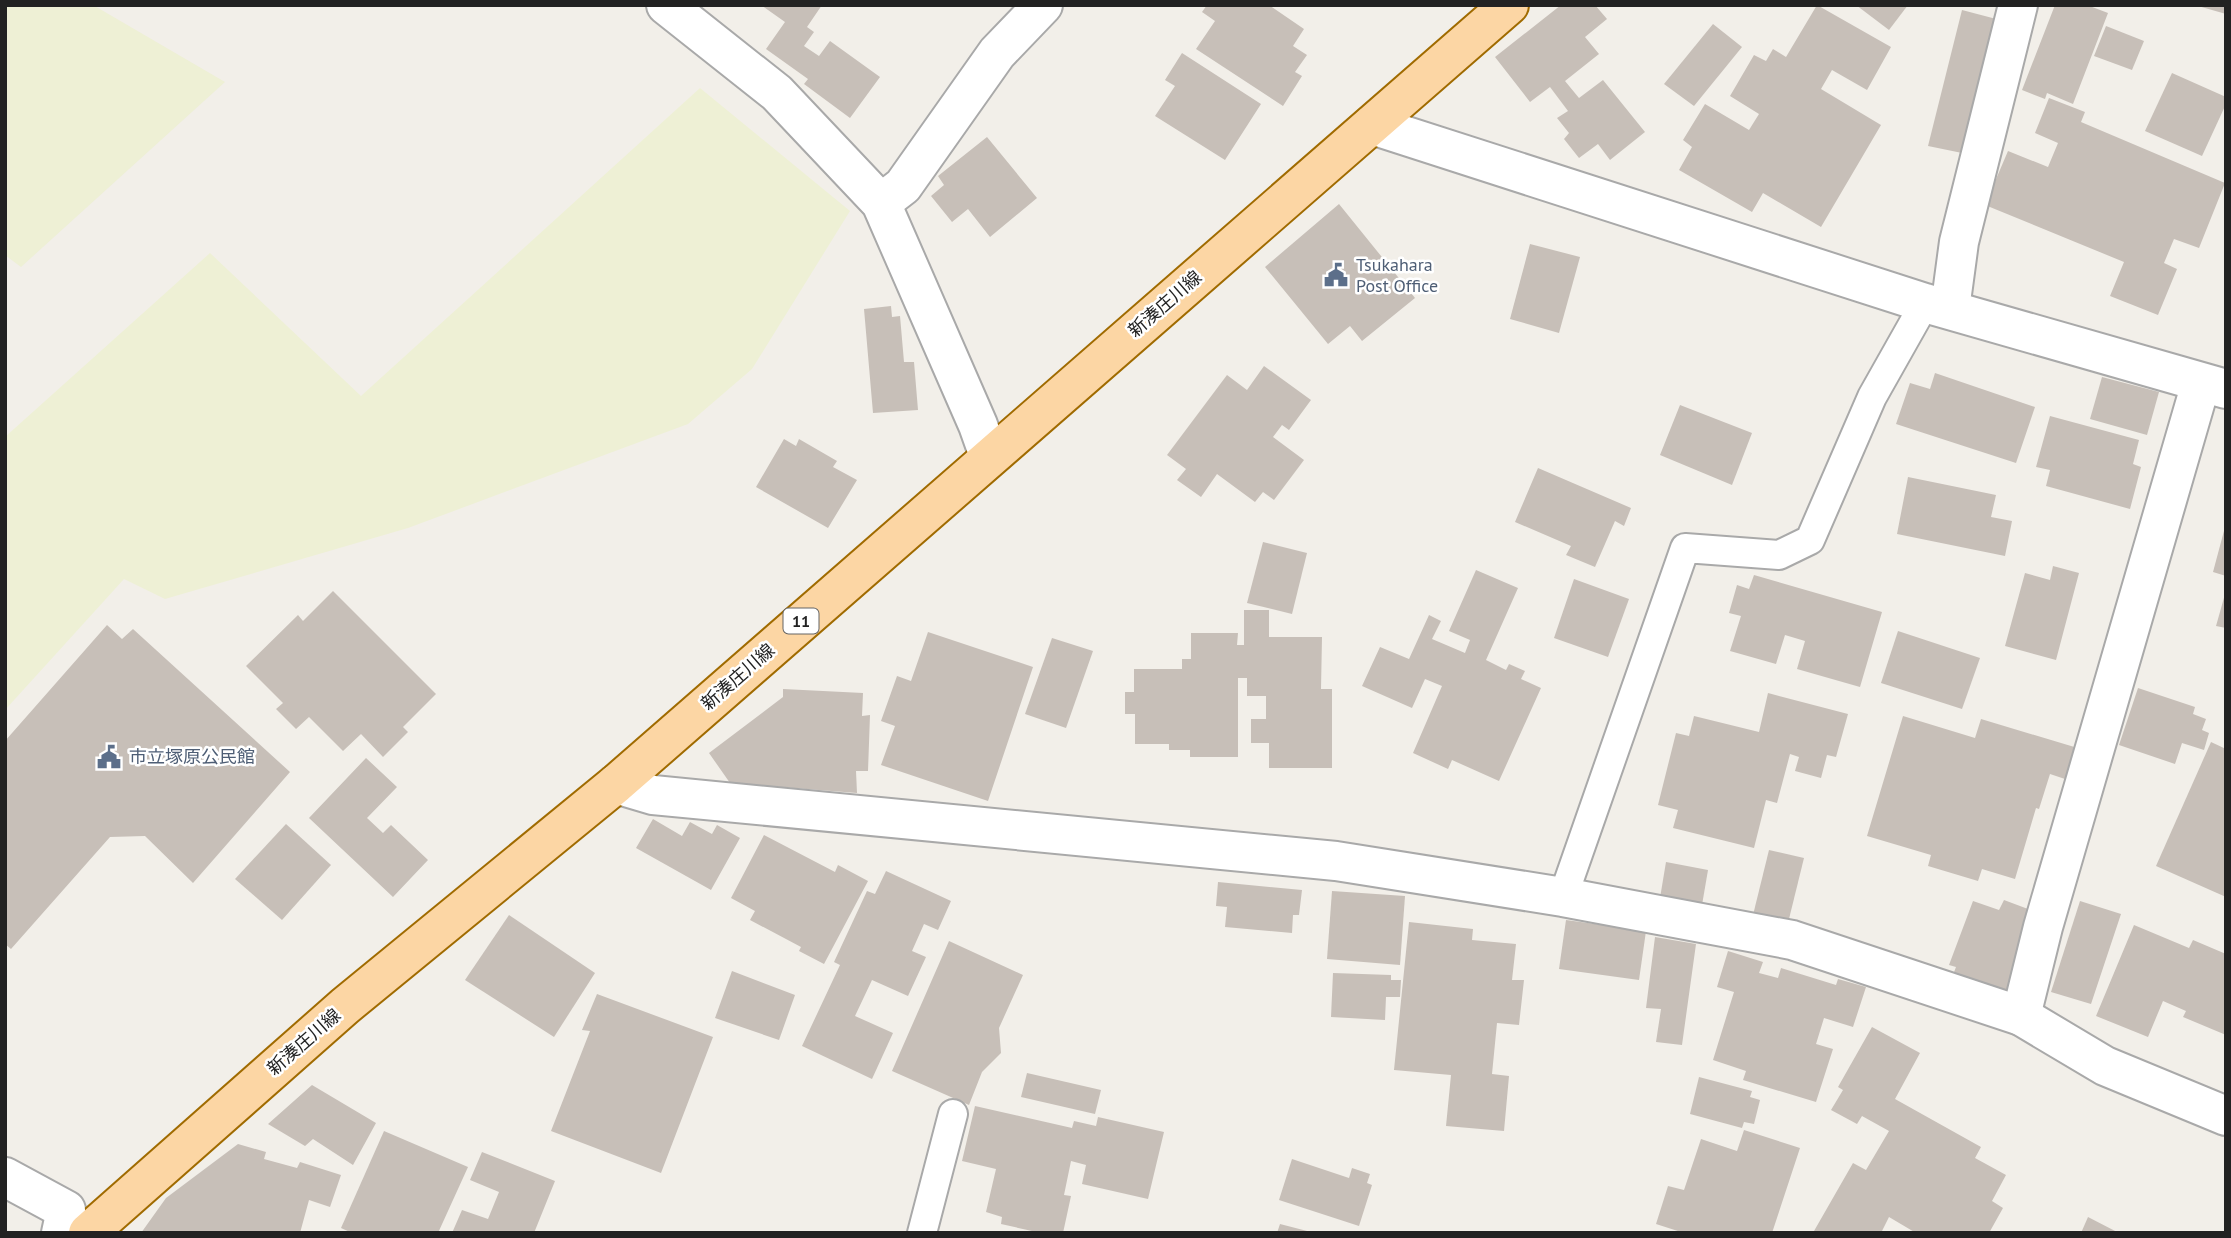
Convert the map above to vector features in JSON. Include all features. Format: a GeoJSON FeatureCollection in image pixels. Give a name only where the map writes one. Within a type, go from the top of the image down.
{"type":"FeatureCollection","features":[{"type":"Feature","properties":{"kind":"main road","name":"新湊庄川線"},"geometry":{"type":"LineString","coordinates":[[89,1233],[345,1006],[616,784],[1509,5]]}},
{"type":"Feature","properties":{"kind":"street"},"geometry":{"type":"LineString","coordinates":[[666,5],[777,93],[881,203],[989,456]]}},
{"type":"Feature","properties":{"kind":"street"},"geometry":{"type":"LineString","coordinates":[[881,203],[903,186],[997,53],[1043,5]]}},
{"type":"Feature","properties":{"kind":"street"},"geometry":{"type":"LineString","coordinates":[[1938,306],[1959,242],[2018,5]]}},
{"type":"Feature","properties":{"kind":"street"},"geometry":{"type":"LineString","coordinates":[[1371,125],[1938,306],[2214,386],[2043,927],[2021,1016]]}},
{"type":"Feature","properties":{"kind":"street"},"geometry":{"type":"LineString","coordinates":[[616,784],[653,795],[1336,861],[1563,897],[1793,940],[2021,1016],[2105,1066],[2226,1116]]}},
{"type":"Feature","properties":{"kind":"street"},"geometry":{"type":"LineString","coordinates":[[5,1177],[66,1209],[61,1233]]}},
{"type":"Feature","properties":{"kind":"lane"},"geometry":{"type":"LineString","coordinates":[[1563,897],[1685,548],[1779,555],[1810,540],[1872,397],[1938,306]]}},
{"type":"Feature","properties":{"kind":"lane"},"geometry":{"type":"LineString","coordinates":[[922,1233],[953,1114]]}},
{"type":"Feature","properties":{"kind":"green space"},"geometry":{"type":"Polygon","coordinates":[[[5,5],[93,5],[225,82],[21,267],[5,255],[5,5]]]}},
{"type":"Feature","properties":{"kind":"green space"},"geometry":{"type":"Polygon","coordinates":[[[700,88],[850,211],[752,369],[688,424],[408,528],[165,599],[124,579],[5,710],[5,437],[210,253],[361,396],[700,88]]]}},
{"type":"Feature","properties":{"kind":"building"},"geometry":{"type":"Polygon","coordinates":[[[761,5],[822,5],[807,27],[814,32],[804,46],[819,56],[830,41],[880,77],[850,118],[804,84],[808,79],[766,49],[785,22],[761,5]]]}},
{"type":"Feature","properties":{"kind":"building"},"geometry":{"type":"Polygon","coordinates":[[[1207,5],[1269,5],[1304,29],[1293,46],[1307,55],[1295,72],[1302,76],[1283,106],[1196,49],[1215,21],[1202,12],[1207,5]]]}},
{"type":"Feature","properties":{"kind":"building"},"geometry":{"type":"Polygon","coordinates":[[[1561,5],[1595,5],[1607,19],[1585,37],[1599,54],[1565,81],[1579,98],[1603,80],[1645,132],[1610,160],[1598,144],[1579,158],[1564,139],[1569,133],[1557,118],[1568,111],[1550,87],[1530,102],[1495,57],[1561,5]]]}},
{"type":"Feature","properties":{"kind":"building"},"geometry":{"type":"Polygon","coordinates":[[[1817,5],[1891,47],[1867,90],[1832,70],[1821,89],[1881,125],[1821,227],[1763,193],[1752,212],[1679,170],[1692,147],[1683,140],[1705,104],[1749,130],[1759,114],[1730,96],[1754,55],[1766,61],[1773,49],[1786,57],[1817,5]]]}},
{"type":"Feature","properties":{"kind":"building"},"geometry":{"type":"Polygon","coordinates":[[[1856,5],[1908,5],[1889,30],[1856,5]]]}},
{"type":"Feature","properties":{"kind":"building"},"geometry":{"type":"Polygon","coordinates":[[[2055,5],[2087,5],[2108,13],[2073,104],[2047,93],[2045,99],[2022,90],[2055,5]]]}},
{"type":"Feature","properties":{"kind":"building"},"geometry":{"type":"Polygon","coordinates":[[[2226,5],[2226,14],[2198,6],[2226,5]]]}},
{"type":"Feature","properties":{"kind":"building"},"geometry":{"type":"Polygon","coordinates":[[[1962,10],[2000,20],[1967,154],[1928,146],[1962,10]]]}},
{"type":"Feature","properties":{"kind":"building"},"geometry":{"type":"Polygon","coordinates":[[[1713,24],[1742,47],[1694,106],[1664,84],[1713,24]]]}},
{"type":"Feature","properties":{"kind":"building"},"geometry":{"type":"Polygon","coordinates":[[[2106,26],[2144,41],[2132,70],[2094,56],[2106,26]]]}},
{"type":"Feature","properties":{"kind":"building"},"geometry":{"type":"Polygon","coordinates":[[[1182,53],[1261,104],[1225,160],[1155,116],[1175,86],[1165,80],[1182,53]]]}},
{"type":"Feature","properties":{"kind":"building"},"geometry":{"type":"Polygon","coordinates":[[[2172,73],[2226,97],[2226,104],[2202,156],[2145,131],[2172,73]]]}},
{"type":"Feature","properties":{"kind":"building"},"geometry":{"type":"Polygon","coordinates":[[[2049,98],[2085,112],[2081,122],[2225,183],[2199,248],[2174,239],[2164,263],[2177,269],[2158,315],[2110,296],[2124,262],[1985,205],[2008,151],[2048,167],[2058,143],[2035,133],[2049,98]]]}},
{"type":"Feature","properties":{"kind":"building"},"geometry":{"type":"Polygon","coordinates":[[[987,137],[1037,198],[990,237],[968,209],[952,222],[931,196],[944,185],[938,176],[987,137]]]}},
{"type":"Feature","properties":{"kind":"building"},"geometry":{"type":"Polygon","coordinates":[[[1339,204],[1415,298],[1362,341],[1350,326],[1328,344],[1265,267],[1339,204]]]}},
{"type":"Feature","properties":{"kind":"building"},"geometry":{"type":"Polygon","coordinates":[[[1530,244],[1580,257],[1559,333],[1510,319],[1530,244]]]}},
{"type":"Feature","properties":{"kind":"building"},"geometry":{"type":"Polygon","coordinates":[[[891,306],[892,317],[900,316],[904,362],[914,362],[918,410],[873,413],[864,309],[891,306]]]}},
{"type":"Feature","properties":{"kind":"building"},"geometry":{"type":"Polygon","coordinates":[[[1264,366],[1311,400],[1289,430],[1282,425],[1273,437],[1304,460],[1274,500],[1263,492],[1255,502],[1217,474],[1201,497],[1177,480],[1186,469],[1167,455],[1227,375],[1247,390],[1264,366]]]}},
{"type":"Feature","properties":{"kind":"building"},"geometry":{"type":"Polygon","coordinates":[[[1935,373],[2035,407],[2016,463],[1896,424],[1910,383],[1930,389],[1935,373]]]}},
{"type":"Feature","properties":{"kind":"building"},"geometry":{"type":"Polygon","coordinates":[[[2102,377],[2159,392],[2147,435],[2090,419],[2102,377]]]}},
{"type":"Feature","properties":{"kind":"building"},"geometry":{"type":"Polygon","coordinates":[[[1680,405],[1752,433],[1732,485],[1660,455],[1680,405]]]}},
{"type":"Feature","properties":{"kind":"building"},"geometry":{"type":"Polygon","coordinates":[[[2050,416],[2139,440],[2133,464],[2141,467],[2130,509],[2046,486],[2050,470],[2036,467],[2050,416]]]}},
{"type":"Feature","properties":{"kind":"building"},"geometry":{"type":"Polygon","coordinates":[[[784,439],[796,446],[799,439],[837,461],[833,467],[857,480],[828,528],[756,487],[784,439]]]}},
{"type":"Feature","properties":{"kind":"building"},"geometry":{"type":"Polygon","coordinates":[[[1538,468],[1631,508],[1624,526],[1615,521],[1595,567],[1566,555],[1571,546],[1515,522],[1538,468]]]}},
{"type":"Feature","properties":{"kind":"building"},"geometry":{"type":"Polygon","coordinates":[[[1908,477],[1996,495],[1991,517],[2012,521],[2005,556],[1897,534],[1908,477]]]}},
{"type":"Feature","properties":{"kind":"building"},"geometry":{"type":"Polygon","coordinates":[[[2226,528],[2226,576],[2213,572],[2226,528]]]}},
{"type":"Feature","properties":{"kind":"building"},"geometry":{"type":"Polygon","coordinates":[[[1263,542],[1307,553],[1292,614],[1247,603],[1263,542]]]}},
{"type":"Feature","properties":{"kind":"building"},"geometry":{"type":"Polygon","coordinates":[[[2053,566],[2079,573],[2056,660],[2005,646],[2025,573],[2050,580],[2053,566]]]}},
{"type":"Feature","properties":{"kind":"building"},"geometry":{"type":"Polygon","coordinates":[[[1476,570],[1518,588],[1486,660],[1506,670],[1509,664],[1525,671],[1521,679],[1541,688],[1499,781],[1452,760],[1448,769],[1413,753],[1442,686],[1425,679],[1412,708],[1362,686],[1380,647],[1409,659],[1429,615],[1441,621],[1432,639],[1465,653],[1470,640],[1449,631],[1476,570]]]}},
{"type":"Feature","properties":{"kind":"building"},"geometry":{"type":"Polygon","coordinates":[[[1754,575],[1882,612],[1860,687],[1797,669],[1805,641],[1785,635],[1776,664],[1730,651],[1741,616],[1729,613],[1737,585],[1749,589],[1754,575]]]}},
{"type":"Feature","properties":{"kind":"building"},"geometry":{"type":"Polygon","coordinates":[[[1574,579],[1629,599],[1608,657],[1554,638],[1574,579]]]}},
{"type":"Feature","properties":{"kind":"building"},"geometry":{"type":"Polygon","coordinates":[[[333,591],[436,694],[403,727],[408,732],[383,757],[361,734],[343,751],[309,717],[296,729],[276,709],[283,703],[246,666],[298,615],[303,621],[333,591]]]}},
{"type":"Feature","properties":{"kind":"building"},"geometry":{"type":"Polygon","coordinates":[[[2226,595],[2226,628],[2216,626],[2226,595]]]}},
{"type":"Feature","properties":{"kind":"building"},"geometry":{"type":"Polygon","coordinates":[[[1244,610],[1269,610],[1269,637],[1322,637],[1321,689],[1332,689],[1332,768],[1269,768],[1269,743],[1251,743],[1251,719],[1266,719],[1266,696],[1247,696],[1247,678],[1238,678],[1238,757],[1190,757],[1190,750],[1169,750],[1169,744],[1135,744],[1135,714],[1125,714],[1125,692],[1134,692],[1134,669],[1182,669],[1182,659],[1191,659],[1191,633],[1238,633],[1237,645],[1244,645],[1244,610]]]}},
{"type":"Feature","properties":{"kind":"building"},"geometry":{"type":"Polygon","coordinates":[[[107,625],[122,639],[133,629],[290,772],[193,883],[145,836],[110,837],[11,949],[5,944],[5,741],[107,625]]]}},
{"type":"Feature","properties":{"kind":"building"},"geometry":{"type":"Polygon","coordinates":[[[1898,631],[1980,658],[1962,709],[1881,683],[1898,631]]]}},
{"type":"Feature","properties":{"kind":"building"},"geometry":{"type":"Polygon","coordinates":[[[928,632],[1033,667],[988,801],[881,765],[895,726],[881,721],[897,676],[911,681],[928,632]]]}},
{"type":"Feature","properties":{"kind":"building"},"geometry":{"type":"Polygon","coordinates":[[[1052,638],[1093,651],[1066,728],[1025,714],[1052,638]]]}},
{"type":"Feature","properties":{"kind":"building"},"geometry":{"type":"Polygon","coordinates":[[[2138,688],[2195,707],[2193,714],[2206,719],[2202,730],[2209,733],[2204,750],[2182,743],[2175,764],[2119,745],[2138,688]]]}},
{"type":"Feature","properties":{"kind":"building"},"geometry":{"type":"Polygon","coordinates":[[[783,689],[863,693],[862,716],[870,715],[868,771],[856,771],[857,793],[730,783],[709,753],[783,697],[783,689]]]}},
{"type":"Feature","properties":{"kind":"building"},"geometry":{"type":"Polygon","coordinates":[[[1768,693],[1848,714],[1836,757],[1827,755],[1821,778],[1795,771],[1799,757],[1790,754],[1777,803],[1766,800],[1754,848],[1673,828],[1678,810],[1658,805],[1676,733],[1689,736],[1694,716],[1759,732],[1768,693]]]}},
{"type":"Feature","properties":{"kind":"building"},"geometry":{"type":"Polygon","coordinates":[[[1903,716],[1975,738],[1981,719],[2081,749],[2071,781],[2050,774],[2039,809],[2036,808],[2015,879],[1982,869],[1978,881],[1928,866],[1931,855],[1867,836],[1903,716]]]}},
{"type":"Feature","properties":{"kind":"building"},"geometry":{"type":"Polygon","coordinates":[[[2211,742],[2226,749],[2226,897],[2156,866],[2211,742]]]}},
{"type":"Feature","properties":{"kind":"building"},"geometry":{"type":"Polygon","coordinates":[[[366,758],[397,787],[367,818],[383,833],[391,825],[428,860],[393,897],[309,818],[366,758]]]}},
{"type":"Feature","properties":{"kind":"building"},"geometry":{"type":"Polygon","coordinates":[[[653,819],[682,836],[690,822],[712,834],[717,825],[740,838],[711,890],[636,848],[653,819]]]}},
{"type":"Feature","properties":{"kind":"building"},"geometry":{"type":"Polygon","coordinates":[[[286,824],[331,865],[282,920],[235,879],[286,824]]]}},
{"type":"Feature","properties":{"kind":"building"},"geometry":{"type":"Polygon","coordinates":[[[764,835],[835,872],[838,865],[868,881],[824,964],[799,951],[801,947],[750,920],[755,911],[731,898],[764,835]]]}},
{"type":"Feature","properties":{"kind":"building"},"geometry":{"type":"Polygon","coordinates":[[[1769,850],[1804,858],[1788,923],[1753,915],[1769,850]]]}},
{"type":"Feature","properties":{"kind":"building"},"geometry":{"type":"Polygon","coordinates":[[[1666,862],[1708,870],[1702,905],[1660,898],[1666,862]]]}},
{"type":"Feature","properties":{"kind":"building"},"geometry":{"type":"Polygon","coordinates":[[[886,871],[951,901],[938,930],[924,924],[912,951],[926,957],[908,996],[872,980],[855,1016],[893,1033],[872,1079],[802,1046],[840,965],[834,962],[867,891],[875,894],[886,871]]]}},
{"type":"Feature","properties":{"kind":"building"},"geometry":{"type":"Polygon","coordinates":[[[1218,882],[1302,890],[1299,915],[1293,915],[1292,933],[1225,927],[1227,907],[1216,906],[1218,882]]]}},
{"type":"Feature","properties":{"kind":"building"},"geometry":{"type":"Polygon","coordinates":[[[1332,891],[1405,896],[1400,965],[1327,959],[1332,891]]]}},
{"type":"Feature","properties":{"kind":"building"},"geometry":{"type":"Polygon","coordinates":[[[2004,900],[2036,912],[2007,991],[2002,989],[1999,998],[1951,980],[1956,967],[1949,965],[1973,901],[1999,910],[2004,900]]]}},
{"type":"Feature","properties":{"kind":"building"},"geometry":{"type":"Polygon","coordinates":[[[2080,901],[2121,914],[2091,1004],[2051,992],[2080,901]]]}},
{"type":"Feature","properties":{"kind":"building"},"geometry":{"type":"Polygon","coordinates":[[[509,915],[595,973],[554,1037],[465,980],[509,915]]]}},
{"type":"Feature","properties":{"kind":"building"},"geometry":{"type":"Polygon","coordinates":[[[1566,920],[1646,931],[1639,980],[1559,969],[1566,920]]]}},
{"type":"Feature","properties":{"kind":"building"},"geometry":{"type":"Polygon","coordinates":[[[1409,922],[1473,929],[1472,940],[1516,944],[1512,980],[1524,980],[1519,1025],[1497,1023],[1492,1074],[1509,1076],[1504,1131],[1446,1126],[1451,1075],[1394,1070],[1409,922]]]}},
{"type":"Feature","properties":{"kind":"building"},"geometry":{"type":"Polygon","coordinates":[[[2134,925],[2189,948],[2193,940],[2226,954],[2226,1035],[2183,1017],[2186,1011],[2163,1001],[2148,1037],[2096,1016],[2134,925]]]}},
{"type":"Feature","properties":{"kind":"building"},"geometry":{"type":"Polygon","coordinates":[[[1655,937],[1696,944],[1682,1045],[1656,1042],[1661,1009],[1646,1008],[1655,937]]]}},
{"type":"Feature","properties":{"kind":"building"},"geometry":{"type":"Polygon","coordinates":[[[949,941],[1023,975],[999,1028],[1001,1053],[982,1072],[969,1105],[892,1071],[949,941]]]}},
{"type":"Feature","properties":{"kind":"building"},"geometry":{"type":"Polygon","coordinates":[[[1728,951],[1763,962],[1759,973],[1778,978],[1781,968],[1836,985],[1838,979],[1866,987],[1853,1027],[1824,1018],[1816,1044],[1833,1049],[1816,1102],[1743,1080],[1746,1071],[1713,1060],[1734,992],[1717,987],[1728,951]]]}},
{"type":"Feature","properties":{"kind":"building"},"geometry":{"type":"Polygon","coordinates":[[[732,971],[795,995],[779,1040],[715,1018],[732,971]]]}},
{"type":"Feature","properties":{"kind":"building"},"geometry":{"type":"Polygon","coordinates":[[[1333,973],[1391,975],[1391,980],[1401,980],[1400,997],[1386,997],[1385,1020],[1331,1017],[1333,973]]]}},
{"type":"Feature","properties":{"kind":"building"},"geometry":{"type":"Polygon","coordinates":[[[597,994],[713,1037],[661,1173],[551,1131],[590,1031],[582,1030],[597,994]]]}},
{"type":"Feature","properties":{"kind":"building"},"geometry":{"type":"Polygon","coordinates":[[[1872,1027],[1920,1053],[1895,1099],[1981,1147],[1975,1158],[2006,1175],[1992,1201],[2003,1208],[1989,1233],[1916,1233],[1889,1217],[1881,1233],[1814,1231],[1853,1163],[1866,1170],[1889,1131],[1862,1116],[1857,1124],[1831,1110],[1843,1090],[1838,1087],[1872,1027]]]}},
{"type":"Feature","properties":{"kind":"building"},"geometry":{"type":"Polygon","coordinates":[[[1027,1073],[1101,1090],[1095,1114],[1021,1097],[1027,1073]]]}},
{"type":"Feature","properties":{"kind":"building"},"geometry":{"type":"Polygon","coordinates":[[[1699,1077],[1752,1091],[1750,1097],[1760,1100],[1754,1124],[1744,1122],[1742,1128],[1690,1114],[1699,1077]]]}},
{"type":"Feature","properties":{"kind":"building"},"geometry":{"type":"Polygon","coordinates":[[[312,1085],[376,1123],[353,1165],[313,1139],[305,1146],[268,1124],[312,1085]]]}},
{"type":"Feature","properties":{"kind":"building"},"geometry":{"type":"Polygon","coordinates":[[[975,1106],[1072,1128],[1074,1121],[1096,1126],[1098,1117],[1164,1132],[1148,1199],[1082,1184],[1086,1165],[1071,1161],[1064,1195],[1071,1196],[1063,1233],[1041,1233],[1001,1224],[1002,1217],[986,1212],[996,1169],[962,1161],[975,1106]]]}},
{"type":"Feature","properties":{"kind":"building"},"geometry":{"type":"Polygon","coordinates":[[[1744,1130],[1800,1148],[1772,1233],[1684,1233],[1656,1224],[1668,1186],[1684,1190],[1701,1139],[1737,1151],[1744,1130]]]}},
{"type":"Feature","properties":{"kind":"building"},"geometry":{"type":"Polygon","coordinates":[[[384,1131],[468,1167],[438,1233],[352,1233],[341,1228],[384,1131]]]}},
{"type":"Feature","properties":{"kind":"building"},"geometry":{"type":"Polygon","coordinates":[[[238,1144],[266,1152],[264,1159],[297,1168],[300,1162],[341,1175],[330,1207],[309,1200],[300,1233],[141,1233],[166,1198],[238,1144]]]}},
{"type":"Feature","properties":{"kind":"building"},"geometry":{"type":"Polygon","coordinates":[[[482,1152],[555,1181],[534,1233],[452,1233],[462,1210],[488,1219],[499,1192],[470,1180],[482,1152]]]}},
{"type":"Feature","properties":{"kind":"building"},"geometry":{"type":"Polygon","coordinates":[[[1292,1159],[1349,1178],[1352,1168],[1370,1174],[1367,1183],[1372,1185],[1359,1226],[1279,1200],[1292,1159]]]}},
{"type":"Feature","properties":{"kind":"building"},"geometry":{"type":"Polygon","coordinates":[[[2088,1217],[2119,1233],[2081,1233],[2088,1217]]]}},
{"type":"Feature","properties":{"kind":"building"},"geometry":{"type":"Polygon","coordinates":[[[1280,1224],[1311,1232],[1277,1233],[1280,1224]]]}},
{"type":"Feature","properties":{"kind":"place","name":"Tsukahara Post Office"},"geometry":{"type":"Point","coordinates":[1336,275]}},
{"type":"Feature","properties":{"kind":"place","name":"市立塚原公民館"},"geometry":{"type":"Point","coordinates":[109,757]}}]}
